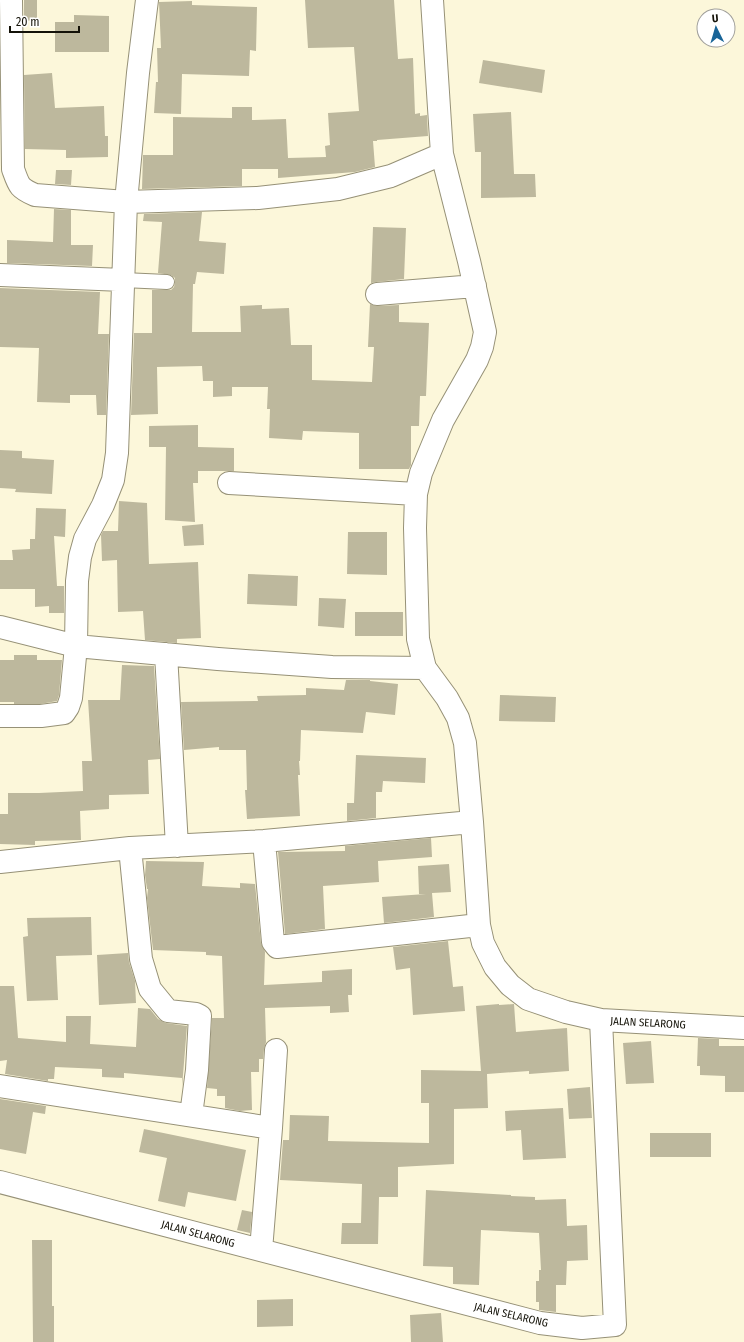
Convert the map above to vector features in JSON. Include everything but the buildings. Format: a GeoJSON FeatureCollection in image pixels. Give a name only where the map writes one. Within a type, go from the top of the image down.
{"type":"FeatureCollection","features":[{"type":"Feature","properties":{"kind":"street"},"geometry":{"type":"LineString","coordinates":[[11,0],[13,169],[17,181],[23,190],[35,195],[126,202],[258,198],[338,189],[391,176],[442,154]]}},
{"type":"Feature","properties":{"kind":"street"},"geometry":{"type":"LineString","coordinates":[[0,716],[41,716],[64,713],[68,708],[71,698],[76,646],[77,581],[80,557],[85,539],[103,505],[113,480],[117,453],[126,202],[138,73],[147,0]]}},
{"type":"Feature","properties":{"kind":"street"},"geometry":{"type":"LineString","coordinates":[[432,0],[442,154],[485,332],[482,347],[477,360],[443,420],[421,473],[416,494],[415,528],[418,639],[425,668],[447,698],[458,718],[465,743],[479,925],[483,943],[494,966],[510,985],[528,999],[566,1012],[601,1020]]}},
{"type":"Feature","properties":{"kind":"street"},"geometry":{"type":"LineString","coordinates":[[0,275],[123,280]]}},
{"type":"Feature","properties":{"kind":"street"},"geometry":{"type":"LineString","coordinates":[[377,294],[475,286]]}},
{"type":"Feature","properties":{"kind":"street"},"geometry":{"type":"LineString","coordinates":[[229,483],[416,494]]}},
{"type":"Feature","properties":{"kind":"street"},"geometry":{"type":"LineString","coordinates":[[0,627],[76,646],[332,667],[425,668]]}},
{"type":"Feature","properties":{"kind":"street"},"geometry":{"type":"LineString","coordinates":[[166,654],[177,846]]}},
{"type":"Feature","properties":{"kind":"street"},"geometry":{"type":"LineString","coordinates":[[0,862],[130,848],[264,841],[472,822]]}},
{"type":"Feature","properties":{"kind":"street"},"geometry":{"type":"LineString","coordinates":[[264,841],[273,942],[277,947],[479,925]]}},
{"type":"Feature","properties":{"kind":"street"},"geometry":{"type":"LineString","coordinates":[[130,848],[141,959],[150,989],[168,1011],[196,1014],[200,1016],[197,1063],[191,1115]]}},
{"type":"Feature","properties":{"kind":"street","name":"JALAN SELARONG"},"geometry":{"type":"LineString","coordinates":[[0,1182],[540,1323],[615,1333],[601,1020],[744,1028]]}},
{"type":"Feature","properties":{"kind":"street"},"geometry":{"type":"LineString","coordinates":[[261,1250],[276,1050]]}},
{"type":"Feature","properties":{"kind":"street"},"geometry":{"type":"LineString","coordinates":[[0,1086],[271,1128]]}},
{"type":"Feature","properties":{"kind":"lane"},"geometry":{"type":"LineString","coordinates":[[123,280],[167,282]]}}]}
